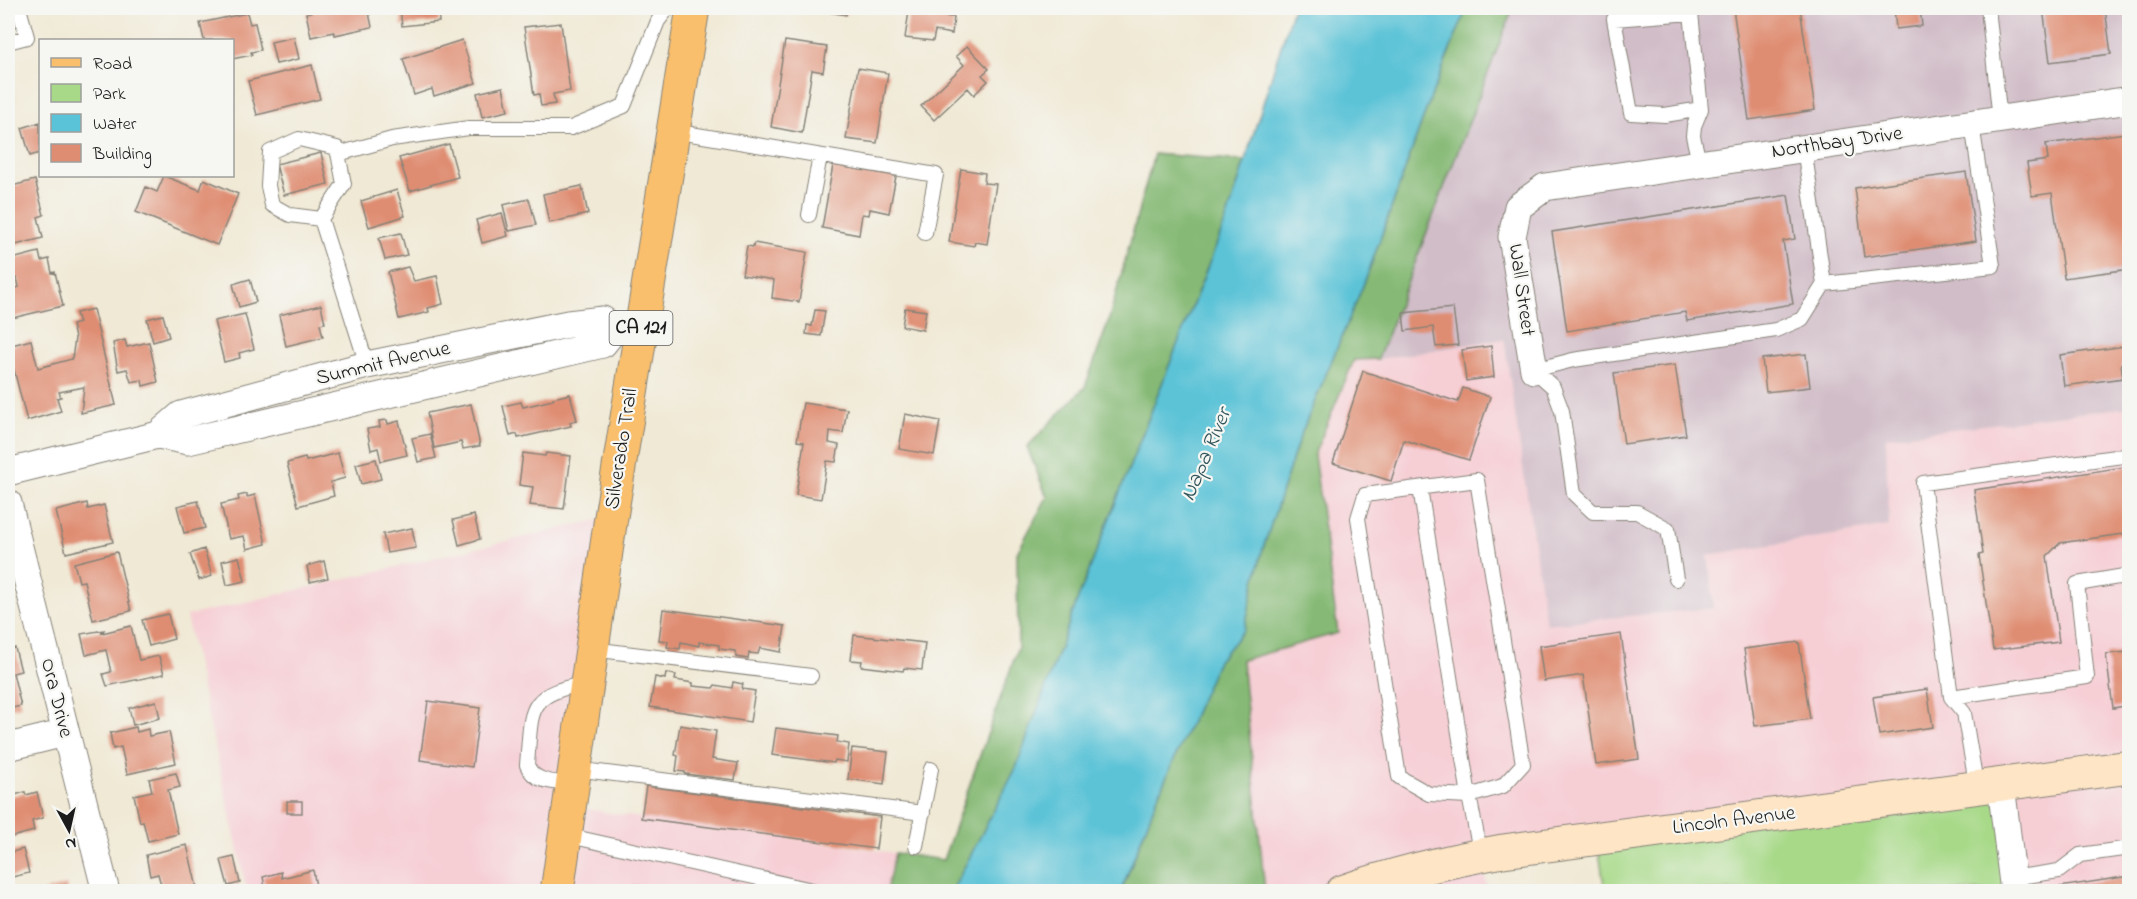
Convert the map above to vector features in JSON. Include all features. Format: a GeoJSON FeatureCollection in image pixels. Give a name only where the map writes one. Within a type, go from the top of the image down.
{"type":"FeatureCollection","features":[{"type":"Feature","properties":{"kind":"main road","name":"Silverado Trail"},"geometry":{"type":"LineString","coordinates":[[557,891],[592,650],[627,331],[673,131],[693,8]]}},
{"type":"Feature","properties":{"kind":"main road","name":"Lincoln Avenue"},"geometry":{"type":"LineString","coordinates":[[1342,891],[1384,877],[1481,855],[2130,767]]}},
{"type":"Feature","properties":{"kind":"street","name":"Northbay Drive"},"geometry":{"type":"LineString","coordinates":[[1545,187],[1699,162],[2130,100]]}},
{"type":"Feature","properties":{"kind":"street","name":"Wall Street"},"geometry":{"type":"LineString","coordinates":[[1534,370],[1512,237],[1518,207],[1545,187]]}},
{"type":"Feature","properties":{"kind":"street","name":"Summit Avenue"},"geometry":{"type":"LineString","coordinates":[[158,435],[181,415],[367,365],[568,324],[603,320],[627,331]]}},
{"type":"Feature","properties":{"kind":"street","name":"Summit Avenue"},"geometry":{"type":"LineString","coordinates":[[8,472],[158,435],[188,441],[603,344],[627,331]]}},
{"type":"Feature","properties":{"kind":"street","name":"Ora Drive"},"geometry":{"type":"LineString","coordinates":[[8,503],[106,891]]}},
{"type":"Feature","properties":{"kind":"street"},"geometry":{"type":"LineString","coordinates":[[8,747],[65,733]]}},
{"type":"Feature","properties":{"kind":"street"},"geometry":{"type":"LineString","coordinates":[[1989,787],[2013,885]]}},
{"type":"Feature","properties":{"kind":"lane"},"geometry":{"type":"LineString","coordinates":[[8,42],[27,38],[19,8]]}},
{"type":"Feature","properties":{"kind":"lane"},"geometry":{"type":"LineString","coordinates":[[338,154],[392,139],[469,128],[572,128],[624,106],[658,21],[668,8]]}},
{"type":"Feature","properties":{"kind":"lane"},"geometry":{"type":"LineString","coordinates":[[688,8],[693,8]]}},
{"type":"Feature","properties":{"kind":"lane"},"geometry":{"type":"LineString","coordinates":[[1988,8],[2000,120]]}},
{"type":"Feature","properties":{"kind":"lane"},"geometry":{"type":"LineString","coordinates":[[1699,162],[1694,126],[1701,109],[1691,12],[1614,19],[1631,113],[1665,115],[1701,109]]}},
{"type":"Feature","properties":{"kind":"lane"},"geometry":{"type":"LineString","coordinates":[[1824,285],[1993,266],[1972,124]]}},
{"type":"Feature","properties":{"kind":"lane"},"geometry":{"type":"LineString","coordinates":[[673,131],[936,175],[925,233]]}},
{"type":"Feature","properties":{"kind":"lane"},"geometry":{"type":"LineString","coordinates":[[299,139],[337,148],[344,183],[321,219],[290,215],[272,205],[268,186],[270,152],[299,139]]}},
{"type":"Feature","properties":{"kind":"lane"},"geometry":{"type":"LineString","coordinates":[[1534,370],[1573,360],[1776,330],[1802,319],[1824,285],[1804,148]]}},
{"type":"Feature","properties":{"kind":"lane"},"geometry":{"type":"LineString","coordinates":[[809,215],[820,156]]}},
{"type":"Feature","properties":{"kind":"lane"},"geometry":{"type":"LineString","coordinates":[[321,219],[367,365]]}},
{"type":"Feature","properties":{"kind":"lane"},"geometry":{"type":"LineString","coordinates":[[1534,370],[1553,387],[1562,411],[1574,494],[1593,512],[1637,512],[1668,529],[1676,579]]}},
{"type":"Feature","properties":{"kind":"lane"},"geometry":{"type":"LineString","coordinates":[[1989,787],[1964,713],[1952,697],[1923,483],[2130,455]]}},
{"type":"Feature","properties":{"kind":"lane"},"geometry":{"type":"LineString","coordinates":[[1477,480],[1523,764],[1503,786],[1469,796],[1429,794],[1399,777],[1359,530],[1358,518],[1365,495],[1477,480]]}},
{"type":"Feature","properties":{"kind":"lane"},"geometry":{"type":"LineString","coordinates":[[1420,488],[1469,796],[1481,855]]}},
{"type":"Feature","properties":{"kind":"lane"},"geometry":{"type":"LineString","coordinates":[[1952,697],[2087,677],[2077,584],[2130,575]]}},
{"type":"Feature","properties":{"kind":"lane"},"geometry":{"type":"LineString","coordinates":[[592,650],[811,676]]}},
{"type":"Feature","properties":{"kind":"lane"},"geometry":{"type":"LineString","coordinates":[[587,683],[560,688],[550,693],[539,701],[531,714],[526,765],[530,772],[544,781],[574,776],[923,813]]}},
{"type":"Feature","properties":{"kind":"lane"},"geometry":{"type":"LineString","coordinates":[[916,846],[931,769]]}},
{"type":"Feature","properties":{"kind":"lane"},"geometry":{"type":"LineString","coordinates":[[565,835],[820,891]]}},
{"type":"Feature","properties":{"kind":"lane"},"geometry":{"type":"LineString","coordinates":[[2013,885],[2060,871],[2080,855],[2130,848]]}},
{"type":"Feature","properties":{"kind":"shaded area"},"geometry":{"type":"Polygon","coordinates":[[[1513,8],[2129,8],[2129,407],[1886,437],[1889,526],[1708,555],[1714,608],[1546,624],[1504,339],[1378,359],[1513,8]]]}},
{"type":"Feature","properties":{"kind":"shaded area"},"geometry":{"type":"Polygon","coordinates":[[[1504,339],[1547,623],[1714,608],[1708,555],[1889,526],[1885,437],[2129,407],[2129,891],[2014,891],[2001,786],[1481,856],[1488,891],[1265,891],[1242,660],[1338,633],[1314,455],[1354,360],[1378,359],[1504,339]]]}},
{"type":"Feature","properties":{"kind":"shaded area"},"geometry":{"type":"Polygon","coordinates":[[[611,517],[569,806],[895,853],[886,891],[247,891],[186,616],[611,517]]]}},
{"type":"Feature","properties":{"kind":"green space"},"geometry":{"type":"Polygon","coordinates":[[[1467,8],[1513,8],[1378,359],[1354,360],[1314,455],[1338,633],[1242,660],[1265,891],[1121,892],[1157,798],[1218,661],[1244,630],[1261,555],[1299,439],[1367,276],[1429,102],[1467,8]]]}},
{"type":"Feature","properties":{"kind":"green space"},"geometry":{"type":"Polygon","coordinates":[[[1154,154],[1245,161],[1228,215],[1076,604],[1016,768],[952,891],[886,892],[895,853],[943,860],[1018,648],[1017,553],[1047,497],[1027,447],[1085,387],[1108,323],[1154,154]]]}},
{"type":"Feature","properties":{"kind":"green space"},"geometry":{"type":"Polygon","coordinates":[[[2001,785],[2014,891],[1605,891],[1597,838],[2001,785]]]}},
{"type":"Feature","properties":{"kind":"water","name":"Napa River"},"geometry":{"type":"Polygon","coordinates":[[[1293,8],[1467,8],[1429,102],[1367,276],[1299,439],[1261,555],[1244,630],[1218,661],[1157,798],[1121,891],[952,891],[1016,768],[1076,604],[1228,215],[1293,8]]]}},
{"type":"Feature","properties":{"kind":"building"},"geometry":{"type":"Polygon","coordinates":[[[326,8],[368,8],[372,27],[335,35],[334,32],[311,37],[306,13],[326,8]]]}},
{"type":"Feature","properties":{"kind":"building"},"geometry":{"type":"Polygon","coordinates":[[[400,8],[438,8],[439,22],[402,26],[400,8]]]}},
{"type":"Feature","properties":{"kind":"building"},"geometry":{"type":"Polygon","coordinates":[[[803,8],[853,8],[853,11],[847,10],[846,15],[803,8]]]}},
{"type":"Feature","properties":{"kind":"building"},"geometry":{"type":"Polygon","coordinates":[[[903,8],[942,8],[941,16],[954,17],[952,34],[935,31],[933,41],[905,38],[909,11],[903,8]]]}},
{"type":"Feature","properties":{"kind":"building"},"geometry":{"type":"Polygon","coordinates":[[[1733,8],[1800,8],[1815,110],[1749,120],[1733,8]]]}},
{"type":"Feature","properties":{"kind":"building"},"geometry":{"type":"Polygon","coordinates":[[[1894,8],[1920,8],[1922,26],[1896,29],[1894,8]]]}},
{"type":"Feature","properties":{"kind":"building"},"geometry":{"type":"Polygon","coordinates":[[[2043,8],[2105,8],[2111,54],[2050,62],[2043,8]]]}},
{"type":"Feature","properties":{"kind":"building"},"geometry":{"type":"Polygon","coordinates":[[[247,13],[250,24],[255,23],[261,50],[251,52],[252,55],[234,59],[234,39],[204,39],[200,23],[247,13]]]}},
{"type":"Feature","properties":{"kind":"building"},"geometry":{"type":"Polygon","coordinates":[[[561,23],[570,91],[553,94],[555,104],[541,106],[539,94],[534,95],[524,27],[561,23]]]}},
{"type":"Feature","properties":{"kind":"building"},"geometry":{"type":"Polygon","coordinates":[[[294,37],[299,59],[276,64],[271,42],[294,37]]]}},
{"type":"Feature","properties":{"kind":"building"},"geometry":{"type":"Polygon","coordinates":[[[462,40],[476,83],[434,96],[432,89],[414,95],[403,59],[462,40]]]}},
{"type":"Feature","properties":{"kind":"building"},"geometry":{"type":"Polygon","coordinates":[[[785,41],[827,47],[823,72],[812,70],[802,133],[771,127],[785,41]]]}},
{"type":"Feature","properties":{"kind":"building"},"geometry":{"type":"Polygon","coordinates":[[[967,46],[989,69],[982,75],[988,81],[974,95],[968,88],[934,120],[921,106],[964,65],[956,56],[967,46]]]}},
{"type":"Feature","properties":{"kind":"building"},"geometry":{"type":"Polygon","coordinates":[[[312,65],[320,99],[257,115],[248,81],[312,65]]]}},
{"type":"Feature","properties":{"kind":"building"},"geometry":{"type":"Polygon","coordinates":[[[858,68],[888,73],[877,143],[846,139],[858,68]]]}},
{"type":"Feature","properties":{"kind":"building"},"geometry":{"type":"Polygon","coordinates":[[[503,87],[508,111],[482,117],[477,93],[503,87]]]}},
{"type":"Feature","properties":{"kind":"building"},"geometry":{"type":"Polygon","coordinates":[[[39,122],[39,153],[30,156],[22,128],[39,122]]]}},
{"type":"Feature","properties":{"kind":"building"},"geometry":{"type":"Polygon","coordinates":[[[2125,133],[2130,163],[2130,269],[2064,278],[2052,193],[2032,196],[2027,163],[2048,160],[2046,144],[2125,133]]]}},
{"type":"Feature","properties":{"kind":"building"},"geometry":{"type":"Polygon","coordinates":[[[449,144],[458,177],[410,191],[399,158],[449,144]]]}},
{"type":"Feature","properties":{"kind":"building"},"geometry":{"type":"Polygon","coordinates":[[[321,153],[328,184],[284,195],[276,164],[321,153]]]}},
{"type":"Feature","properties":{"kind":"building"},"geometry":{"type":"Polygon","coordinates":[[[833,165],[896,176],[889,213],[870,209],[869,215],[862,214],[859,235],[822,228],[833,165]]]}},
{"type":"Feature","properties":{"kind":"building"},"geometry":{"type":"Polygon","coordinates":[[[961,169],[985,173],[984,183],[996,184],[987,244],[975,242],[974,246],[949,242],[961,169]]]}},
{"type":"Feature","properties":{"kind":"building"},"geometry":{"type":"Polygon","coordinates":[[[1966,172],[1976,241],[1864,257],[1855,188],[1966,172]]]}},
{"type":"Feature","properties":{"kind":"building"},"geometry":{"type":"Polygon","coordinates":[[[164,177],[167,177],[200,190],[204,179],[238,194],[217,245],[136,212],[146,187],[157,192],[164,177]]]}},
{"type":"Feature","properties":{"kind":"building"},"geometry":{"type":"Polygon","coordinates":[[[35,180],[44,215],[38,217],[43,238],[8,247],[8,187],[35,180]]]}},
{"type":"Feature","properties":{"kind":"building"},"geometry":{"type":"Polygon","coordinates":[[[582,186],[588,214],[549,223],[543,194],[582,186]]]}},
{"type":"Feature","properties":{"kind":"building"},"geometry":{"type":"Polygon","coordinates":[[[397,190],[405,216],[369,227],[361,201],[397,190]]]}},
{"type":"Feature","properties":{"kind":"building"},"geometry":{"type":"Polygon","coordinates":[[[1788,195],[1795,239],[1783,241],[1793,304],[1687,321],[1685,312],[1567,331],[1552,232],[1788,195]]]}},
{"type":"Feature","properties":{"kind":"building"},"geometry":{"type":"Polygon","coordinates":[[[529,199],[536,225],[509,231],[503,205],[529,199]]]}},
{"type":"Feature","properties":{"kind":"building"},"geometry":{"type":"Polygon","coordinates":[[[502,213],[508,236],[482,243],[476,220],[502,213]]]}},
{"type":"Feature","properties":{"kind":"building"},"geometry":{"type":"Polygon","coordinates":[[[401,233],[407,255],[385,260],[379,238],[401,233]]]}},
{"type":"Feature","properties":{"kind":"building"},"geometry":{"type":"Polygon","coordinates":[[[754,243],[807,252],[799,302],[772,298],[774,280],[742,275],[747,246],[753,247],[754,243]]]}},
{"type":"Feature","properties":{"kind":"building"},"geometry":{"type":"Polygon","coordinates":[[[39,252],[41,261],[49,259],[52,273],[55,272],[63,306],[8,319],[8,296],[15,295],[14,289],[19,287],[17,278],[8,280],[8,260],[39,252]]]}},
{"type":"Feature","properties":{"kind":"building"},"geometry":{"type":"Polygon","coordinates":[[[408,267],[414,281],[437,276],[443,304],[428,308],[429,312],[399,319],[388,272],[408,267]]]}},
{"type":"Feature","properties":{"kind":"building"},"geometry":{"type":"Polygon","coordinates":[[[250,279],[256,302],[239,307],[233,284],[250,279]]]}},
{"type":"Feature","properties":{"kind":"building"},"geometry":{"type":"Polygon","coordinates":[[[321,305],[325,323],[320,324],[323,337],[286,346],[279,315],[321,305]]]}},
{"type":"Feature","properties":{"kind":"building"},"geometry":{"type":"Polygon","coordinates":[[[905,308],[926,311],[923,330],[902,326],[905,308]]]}},
{"type":"Feature","properties":{"kind":"building"},"geometry":{"type":"Polygon","coordinates":[[[1453,308],[1458,345],[1436,347],[1433,327],[1405,331],[1403,313],[1453,308]]]}},
{"type":"Feature","properties":{"kind":"building"},"geometry":{"type":"Polygon","coordinates":[[[93,309],[116,405],[81,413],[84,387],[59,392],[61,397],[57,398],[61,411],[27,421],[8,346],[31,340],[38,368],[72,359],[75,338],[72,325],[79,323],[76,313],[93,309]]]}},
{"type":"Feature","properties":{"kind":"building"},"geometry":{"type":"Polygon","coordinates":[[[815,310],[825,311],[821,336],[806,334],[807,325],[812,326],[815,310]]]}},
{"type":"Feature","properties":{"kind":"building"},"geometry":{"type":"Polygon","coordinates":[[[245,314],[254,349],[239,353],[240,358],[224,362],[214,321],[245,314]]]}},
{"type":"Feature","properties":{"kind":"building"},"geometry":{"type":"Polygon","coordinates":[[[163,315],[169,337],[153,342],[147,319],[163,315]]]}},
{"type":"Feature","properties":{"kind":"building"},"geometry":{"type":"Polygon","coordinates":[[[125,340],[127,347],[149,342],[158,382],[143,386],[142,380],[131,382],[127,369],[118,371],[113,343],[125,340]]]}},
{"type":"Feature","properties":{"kind":"building"},"geometry":{"type":"Polygon","coordinates":[[[1491,346],[1494,377],[1466,381],[1462,350],[1491,346]]]}},
{"type":"Feature","properties":{"kind":"building"},"geometry":{"type":"Polygon","coordinates":[[[2126,346],[2128,363],[2121,364],[2123,378],[2064,386],[2060,355],[2126,346]]]}},
{"type":"Feature","properties":{"kind":"building"},"geometry":{"type":"Polygon","coordinates":[[[1806,354],[1810,387],[1766,392],[1762,359],[1806,354]]]}},
{"type":"Feature","properties":{"kind":"building"},"geometry":{"type":"Polygon","coordinates":[[[1675,365],[1686,435],[1624,444],[1614,373],[1675,365]]]}},
{"type":"Feature","properties":{"kind":"building"},"geometry":{"type":"Polygon","coordinates":[[[1363,371],[1458,402],[1463,388],[1490,397],[1469,460],[1404,440],[1391,481],[1333,463],[1363,371]]]}},
{"type":"Feature","properties":{"kind":"building"},"geometry":{"type":"Polygon","coordinates":[[[570,394],[577,420],[570,422],[571,426],[518,438],[517,434],[510,436],[503,406],[521,402],[523,407],[570,394]]]}},
{"type":"Feature","properties":{"kind":"building"},"geometry":{"type":"Polygon","coordinates":[[[803,403],[847,409],[843,433],[830,431],[829,443],[839,445],[836,462],[827,461],[821,499],[796,495],[804,442],[797,441],[803,403]]]}},
{"type":"Feature","properties":{"kind":"building"},"geometry":{"type":"Polygon","coordinates":[[[471,404],[480,446],[463,449],[461,442],[434,448],[427,413],[471,404]]]}},
{"type":"Feature","properties":{"kind":"building"},"geometry":{"type":"Polygon","coordinates":[[[905,414],[940,421],[934,455],[899,449],[905,414]]]}},
{"type":"Feature","properties":{"kind":"building"},"geometry":{"type":"Polygon","coordinates":[[[387,420],[388,424],[399,421],[407,455],[381,461],[378,448],[371,450],[367,429],[380,427],[379,421],[387,420]]]}},
{"type":"Feature","properties":{"kind":"building"},"geometry":{"type":"Polygon","coordinates":[[[430,434],[436,458],[418,462],[412,438],[430,434]]]}},
{"type":"Feature","properties":{"kind":"building"},"geometry":{"type":"Polygon","coordinates":[[[338,453],[345,478],[331,482],[334,496],[298,506],[287,463],[338,453]]]}},
{"type":"Feature","properties":{"kind":"building"},"geometry":{"type":"Polygon","coordinates":[[[523,453],[571,456],[564,509],[530,505],[533,487],[519,485],[523,453]]]}},
{"type":"Feature","properties":{"kind":"building"},"geometry":{"type":"Polygon","coordinates":[[[376,459],[381,479],[361,484],[356,464],[376,459]]]}},
{"type":"Feature","properties":{"kind":"building"},"geometry":{"type":"Polygon","coordinates":[[[2130,466],[2130,533],[2060,543],[2047,556],[2059,642],[1993,650],[1979,555],[1983,554],[1974,490],[2130,466]]]}},
{"type":"Feature","properties":{"kind":"building"},"geometry":{"type":"Polygon","coordinates":[[[247,494],[247,497],[255,495],[266,544],[247,549],[244,536],[229,539],[221,504],[239,500],[238,496],[247,494]]]}},
{"type":"Feature","properties":{"kind":"building"},"geometry":{"type":"Polygon","coordinates":[[[198,501],[205,528],[184,533],[177,506],[198,501]]]}},
{"type":"Feature","properties":{"kind":"building"},"geometry":{"type":"Polygon","coordinates":[[[87,503],[88,509],[104,505],[113,542],[66,553],[56,511],[87,503]]]}},
{"type":"Feature","properties":{"kind":"building"},"geometry":{"type":"Polygon","coordinates":[[[474,515],[480,539],[459,545],[453,520],[474,515]]]}},
{"type":"Feature","properties":{"kind":"building"},"geometry":{"type":"Polygon","coordinates":[[[412,528],[416,548],[387,553],[383,534],[412,528]]]}},
{"type":"Feature","properties":{"kind":"building"},"geometry":{"type":"Polygon","coordinates":[[[204,549],[212,576],[199,580],[190,554],[204,549]]]}},
{"type":"Feature","properties":{"kind":"building"},"geometry":{"type":"Polygon","coordinates":[[[117,552],[131,611],[93,620],[84,581],[79,582],[74,563],[117,552]]]}},
{"type":"Feature","properties":{"kind":"building"},"geometry":{"type":"Polygon","coordinates":[[[239,557],[245,581],[227,585],[222,561],[239,557]]]}},
{"type":"Feature","properties":{"kind":"building"},"geometry":{"type":"Polygon","coordinates":[[[324,561],[328,578],[310,582],[307,566],[324,561]]]}},
{"type":"Feature","properties":{"kind":"building"},"geometry":{"type":"Polygon","coordinates":[[[663,609],[785,626],[781,652],[760,648],[758,654],[749,653],[748,659],[736,657],[735,651],[719,649],[719,645],[699,642],[699,646],[681,642],[680,649],[667,647],[668,641],[659,640],[663,609]]]}},
{"type":"Feature","properties":{"kind":"building"},"geometry":{"type":"Polygon","coordinates":[[[168,614],[174,639],[149,646],[142,620],[168,614]]]}},
{"type":"Feature","properties":{"kind":"building"},"geometry":{"type":"Polygon","coordinates":[[[131,626],[139,660],[159,656],[164,674],[107,686],[103,674],[111,672],[106,650],[86,655],[81,634],[104,630],[102,633],[131,626]]]}},
{"type":"Feature","properties":{"kind":"building"},"geometry":{"type":"Polygon","coordinates":[[[1621,634],[1639,759],[1596,765],[1583,675],[1544,681],[1539,646],[1621,634]]]}},
{"type":"Feature","properties":{"kind":"building"},"geometry":{"type":"Polygon","coordinates":[[[854,635],[925,643],[922,670],[904,668],[903,671],[861,666],[862,661],[851,660],[854,635]]]}},
{"type":"Feature","properties":{"kind":"building"},"geometry":{"type":"Polygon","coordinates":[[[1799,642],[1810,719],[1755,726],[1744,649],[1799,642]]]}},
{"type":"Feature","properties":{"kind":"building"},"geometry":{"type":"Polygon","coordinates":[[[15,648],[21,671],[13,673],[21,706],[8,709],[8,650],[15,648]]]}},
{"type":"Feature","properties":{"kind":"building"},"geometry":{"type":"Polygon","coordinates":[[[2130,649],[2130,705],[2113,708],[2106,654],[2128,652],[2130,649]]]}},
{"type":"Feature","properties":{"kind":"building"},"geometry":{"type":"Polygon","coordinates":[[[666,673],[676,675],[675,680],[693,683],[693,686],[713,688],[715,685],[732,688],[733,682],[743,684],[742,689],[755,691],[750,722],[650,707],[655,677],[665,679],[666,673]]]}},
{"type":"Feature","properties":{"kind":"building"},"geometry":{"type":"Polygon","coordinates":[[[1927,689],[1933,727],[1879,735],[1873,697],[1927,689]]]}},
{"type":"Feature","properties":{"kind":"building"},"geometry":{"type":"Polygon","coordinates":[[[156,701],[160,718],[133,725],[129,708],[156,701]]]}},
{"type":"Feature","properties":{"kind":"building"},"geometry":{"type":"Polygon","coordinates":[[[428,701],[480,708],[472,767],[420,760],[428,701]]]}},
{"type":"Feature","properties":{"kind":"building"},"geometry":{"type":"Polygon","coordinates":[[[680,725],[716,731],[712,759],[738,763],[735,780],[676,771],[678,756],[675,755],[680,725]]]}},
{"type":"Feature","properties":{"kind":"building"},"geometry":{"type":"Polygon","coordinates":[[[136,727],[137,732],[148,729],[149,736],[169,732],[176,763],[127,774],[121,747],[113,749],[110,733],[136,727]]]}},
{"type":"Feature","properties":{"kind":"building"},"geometry":{"type":"Polygon","coordinates":[[[776,728],[838,736],[837,742],[849,744],[847,762],[835,760],[834,763],[772,755],[776,728]]]}},
{"type":"Feature","properties":{"kind":"building"},"geometry":{"type":"Polygon","coordinates":[[[852,748],[888,752],[884,784],[848,779],[852,748]]]}},
{"type":"Feature","properties":{"kind":"building"},"geometry":{"type":"Polygon","coordinates":[[[176,773],[180,787],[168,790],[178,834],[148,841],[143,821],[140,822],[134,795],[152,791],[149,779],[176,773]]]}},
{"type":"Feature","properties":{"kind":"building"},"geometry":{"type":"Polygon","coordinates":[[[646,786],[880,817],[876,849],[641,818],[646,786]]]}},
{"type":"Feature","properties":{"kind":"building"},"geometry":{"type":"Polygon","coordinates":[[[25,792],[26,795],[37,792],[43,818],[32,821],[34,831],[8,838],[8,797],[25,792]]]}},
{"type":"Feature","properties":{"kind":"building"},"geometry":{"type":"Polygon","coordinates":[[[287,801],[302,801],[302,813],[287,813],[287,801]]]}},
{"type":"Feature","properties":{"kind":"building"},"geometry":{"type":"Polygon","coordinates":[[[187,845],[198,892],[163,892],[158,874],[150,876],[146,855],[187,845]]]}},
{"type":"Feature","properties":{"kind":"building"},"geometry":{"type":"Polygon","coordinates":[[[23,849],[29,873],[8,878],[8,853],[23,849]]]}},
{"type":"Feature","properties":{"kind":"building"},"geometry":{"type":"Polygon","coordinates":[[[234,857],[240,883],[228,886],[221,860],[234,857]]]}},
{"type":"Feature","properties":{"kind":"building"},"geometry":{"type":"Polygon","coordinates":[[[313,870],[317,892],[266,892],[263,877],[281,872],[282,878],[313,870]]]}},
{"type":"Feature","properties":{"kind":"building"},"geometry":{"type":"Polygon","coordinates":[[[2130,876],[2130,892],[2060,892],[2059,887],[2130,876]]]}},
{"type":"Feature","properties":{"kind":"building"},"geometry":{"type":"Polygon","coordinates":[[[66,885],[68,892],[44,892],[44,891],[66,885]]]}},
{"type":"Feature","properties":{"kind":"building"},"geometry":{"type":"Polygon","coordinates":[[[633,885],[660,889],[662,892],[632,892],[633,885]]]}}]}
